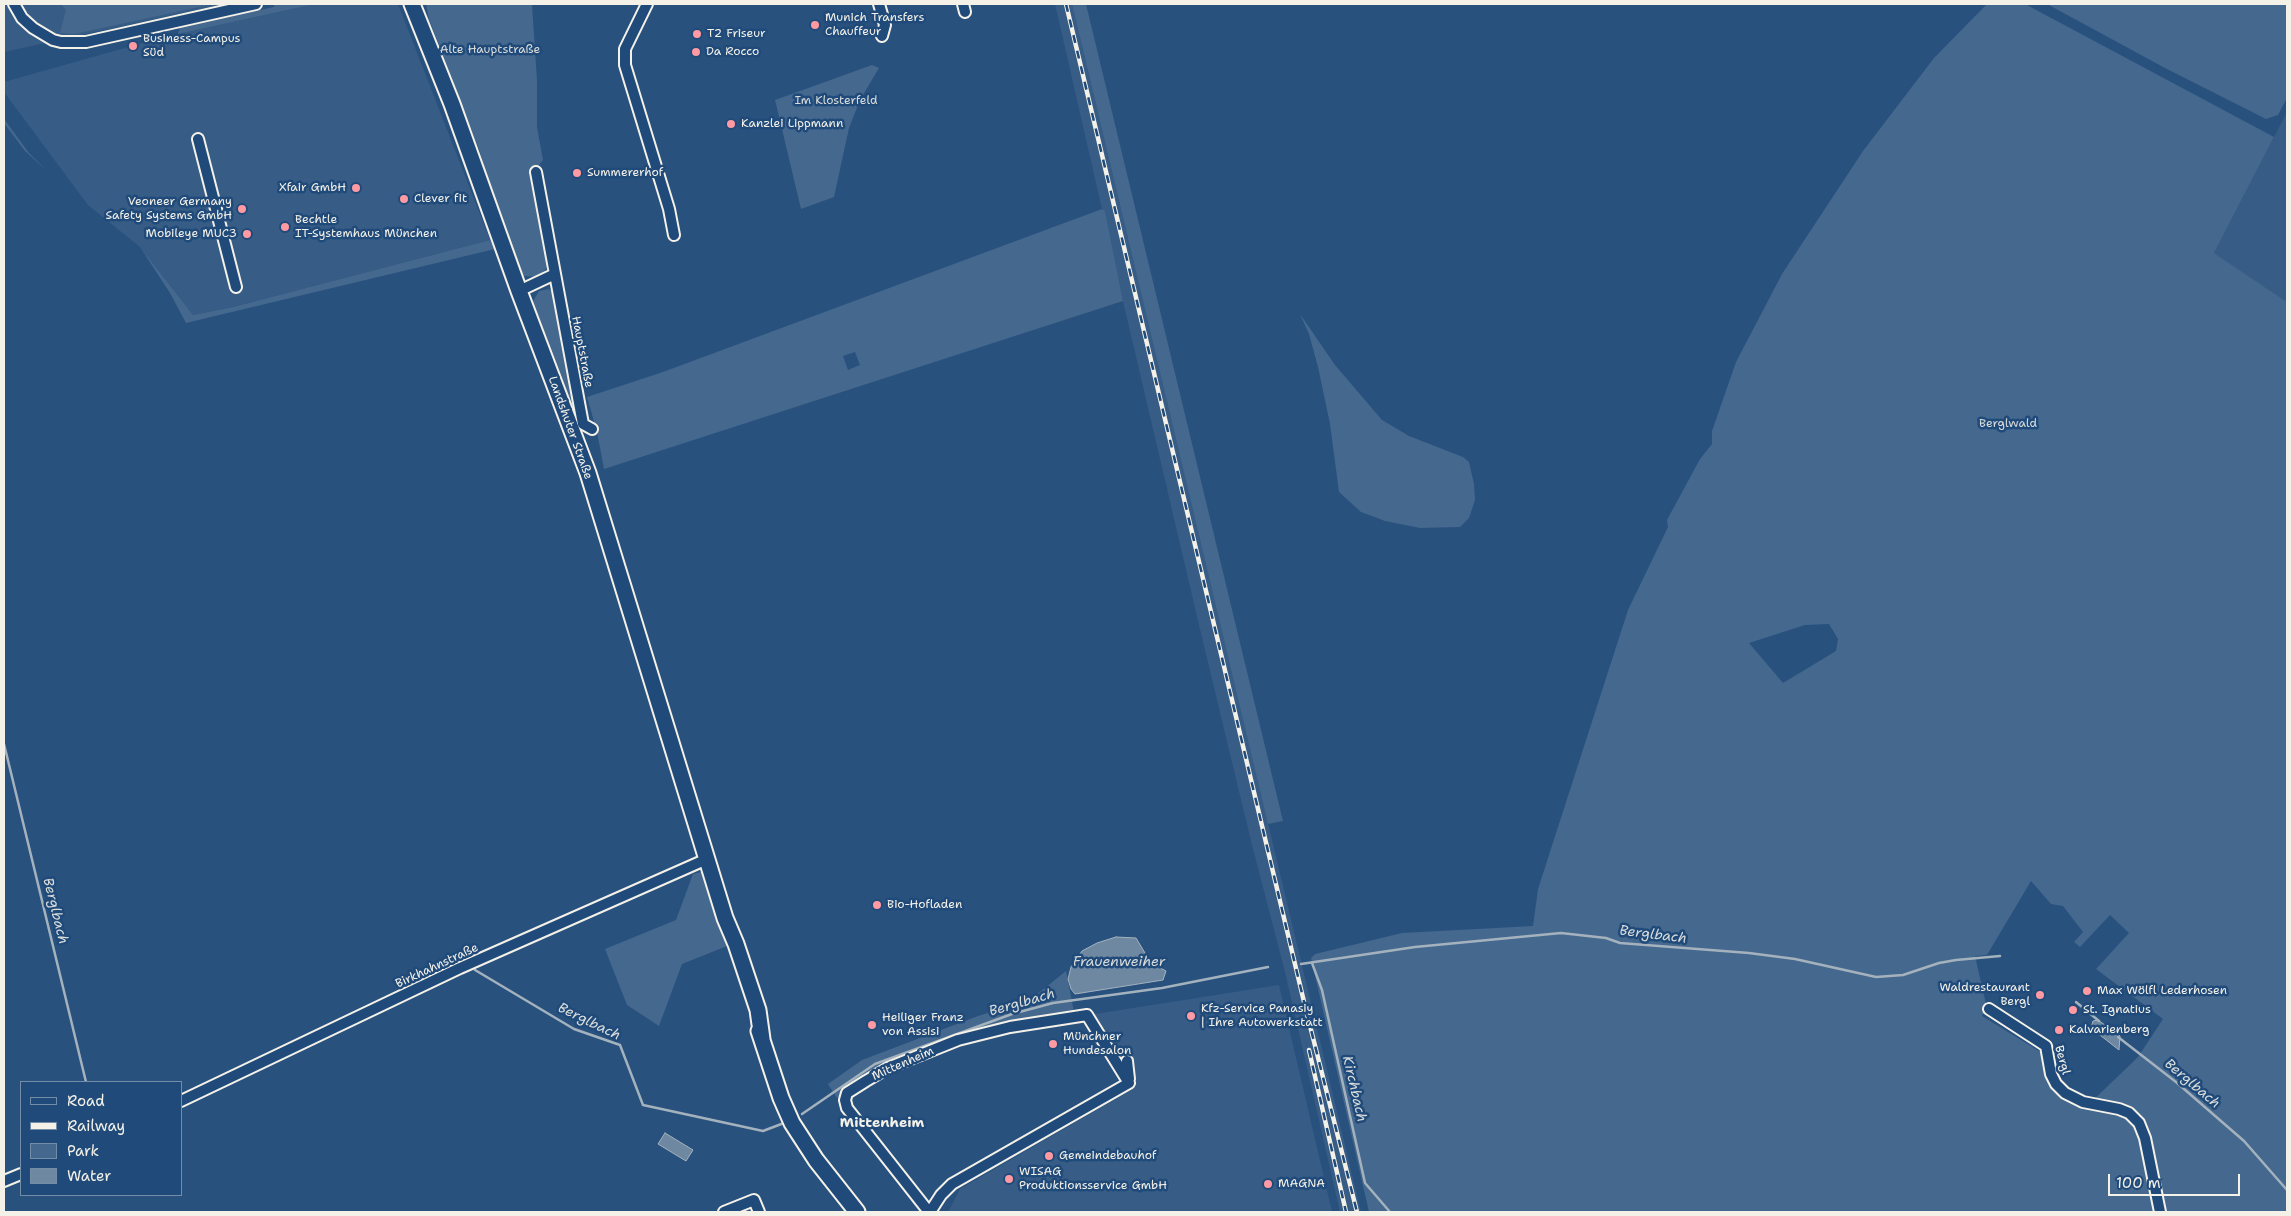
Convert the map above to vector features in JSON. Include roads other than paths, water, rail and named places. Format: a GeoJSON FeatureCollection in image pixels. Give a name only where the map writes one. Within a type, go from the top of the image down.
{"type":"FeatureCollection","features":[{"type":"Feature","properties":{"kind":"main road","name":"Landshuter Straße"},"geometry":{"type":"LineString","coordinates":[[412,4],[452,104],[519,291],[588,473],[707,859]]}},
{"type":"Feature","properties":{"kind":"main road"},"geometry":{"type":"LineString","coordinates":[[707,859],[758,1010],[762,1039],[780,1098],[792,1123],[816,1160],[857,1212]]}},
{"type":"Feature","properties":{"kind":"street"},"geometry":{"type":"LineString","coordinates":[[14,4],[22,18],[33,28],[53,40],[61,42],[86,42],[254,4]]}},
{"type":"Feature","properties":{"kind":"street"},"geometry":{"type":"LineString","coordinates":[[647,4],[624,49],[625,65],[669,209],[674,235]]}},
{"type":"Feature","properties":{"kind":"street"},"geometry":{"type":"LineString","coordinates":[[879,4],[885,25],[882,36]]}},
{"type":"Feature","properties":{"kind":"street"},"geometry":{"type":"LineString","coordinates":[[198,139],[236,288]]}},
{"type":"Feature","properties":{"kind":"street","name":"Hauptstraße"},"geometry":{"type":"LineString","coordinates":[[536,172],[583,424],[592,429]]}},
{"type":"Feature","properties":{"kind":"street"},"geometry":{"type":"LineString","coordinates":[[519,291],[556,274]]}},
{"type":"Feature","properties":{"kind":"street","name":"Birkhahnstraße"},"geometry":{"type":"LineString","coordinates":[[182,1101],[460,968],[707,859]]}},
{"type":"Feature","properties":{"kind":"street","name":"Bergl"},"geometry":{"type":"LineString","coordinates":[[1989,1009],[2046,1046],[2051,1074],[2056,1084],[2065,1093],[2083,1102],[2119,1109],[2129,1113],[2139,1123],[2145,1138],[2160,1212]]}},
{"type":"Feature","properties":{"kind":"street","name":"Mittenheim"},"geometry":{"type":"LineString","coordinates":[[1087,1015],[1129,1083],[952,1184],[941,1195],[930,1212],[847,1108],[845,1100],[848,1093],[888,1068],[958,1040],[1010,1027],[1087,1015]]}},
{"type":"Feature","properties":{"kind":"street"},"geometry":{"type":"LineString","coordinates":[[1127,1061],[1129,1083]]}},
{"type":"Feature","properties":{"kind":"street"},"geometry":{"type":"LineString","coordinates":[[4,1181],[20,1174]]}},
{"type":"Feature","properties":{"kind":"street"},"geometry":{"type":"LineString","coordinates":[[724,1212],[754,1200],[759,1212]]}},
{"type":"Feature","properties":{"kind":"water","name":"Frauenweiher"},"geometry":{"type":"Polygon","coordinates":[[[1116,937],[1136,938],[1151,963],[1166,971],[1163,980],[1075,994],[1071,989],[1068,979],[1071,967],[1082,951],[1097,943],[1116,937]]]}},
{"type":"Feature","properties":{"kind":"water"},"geometry":{"type":"Polygon","coordinates":[[[2098,1020],[2120,1036],[2119,1050],[2091,1028],[2093,1021],[2098,1020]]]}},
{"type":"Feature","properties":{"kind":"water"},"geometry":{"type":"Polygon","coordinates":[[[665,1133],[693,1150],[686,1161],[658,1144],[665,1133]]]}},
{"type":"Feature","properties":{"kind":"waterway","name":"Berglbach"},"geometry":{"type":"LineString","coordinates":[[4,744],[86,1081]]}},
{"type":"Feature","properties":{"kind":"waterway","name":"Berglbach"},"geometry":{"type":"LineString","coordinates":[[1301,964],[1415,947],[1561,933],[1606,938],[1620,943],[1749,953],[1795,959],[1876,977],[1903,975],[1939,963],[1956,960],[2000,956]]}},
{"type":"Feature","properties":{"kind":"waterway","name":"Kirchbach"},"geometry":{"type":"LineString","coordinates":[[1312,963],[1322,990],[1365,1183],[1390,1212]]}},
{"type":"Feature","properties":{"kind":"waterway","name":"Berglbach"},"geometry":{"type":"LineString","coordinates":[[802,1114],[875,1064],[1012,1014],[1053,1003],[1162,988],[1268,967]]}},
{"type":"Feature","properties":{"kind":"waterway","name":"Berglbach"},"geometry":{"type":"LineString","coordinates":[[475,970],[574,1029],[620,1045],[643,1105],[763,1131],[784,1123]]}},
{"type":"Feature","properties":{"kind":"waterway","name":"Berglbach"},"geometry":{"type":"LineString","coordinates":[[2076,1002],[2099,1021]]}},
{"type":"Feature","properties":{"kind":"waterway","name":"Berglbach"},"geometry":{"type":"LineString","coordinates":[[2118,1037],[2176,1082],[2244,1141],[2287,1190]]}},
{"type":"Feature","properties":{"kind":"railway"},"geometry":{"type":"LineString","coordinates":[[1066,4],[1305,1006],[1357,1212]]}},
{"type":"Feature","properties":{"kind":"railway"},"geometry":{"type":"LineString","coordinates":[[1309,1050],[1346,1212]]}},
{"type":"Feature","properties":{"kind":"place","name":"Munich Transfers Chauffeur"},"geometry":{"type":"Point","coordinates":[815,25]}},
{"type":"Feature","properties":{"kind":"place","name":"T2 Friseur"},"geometry":{"type":"Point","coordinates":[697,34]}},
{"type":"Feature","properties":{"kind":"place","name":"Business-Campus Süd"},"geometry":{"type":"Point","coordinates":[133,46]}},
{"type":"Feature","properties":{"kind":"place","name":"Da Rocco"},"geometry":{"type":"Point","coordinates":[696,52]}},
{"type":"Feature","properties":{"kind":"place","name":"Kanzlei Lippmann"},"geometry":{"type":"Point","coordinates":[731,124]}},
{"type":"Feature","properties":{"kind":"place","name":"Summererhof"},"geometry":{"type":"Point","coordinates":[577,173]}},
{"type":"Feature","properties":{"kind":"place","name":"Xfair GmbH"},"geometry":{"type":"Point","coordinates":[356,188]}},
{"type":"Feature","properties":{"kind":"place","name":"Clever fit"},"geometry":{"type":"Point","coordinates":[404,199]}},
{"type":"Feature","properties":{"kind":"place","name":"Veoneer Germany Safety Systems GmbH"},"geometry":{"type":"Point","coordinates":[242,209]}},
{"type":"Feature","properties":{"kind":"place","name":"Bechtle IT-Systemhaus München"},"geometry":{"type":"Point","coordinates":[285,227]}},
{"type":"Feature","properties":{"kind":"place","name":"Mobileye MUC3"},"geometry":{"type":"Point","coordinates":[247,234]}},
{"type":"Feature","properties":{"kind":"place","name":"Bio-Hofladen"},"geometry":{"type":"Point","coordinates":[877,905]}},
{"type":"Feature","properties":{"kind":"place","name":"Max Wölfl Lederhosen"},"geometry":{"type":"Point","coordinates":[2087,991]}},
{"type":"Feature","properties":{"kind":"place","name":"Waldrestaurant Bergl"},"geometry":{"type":"Point","coordinates":[2040,995]}},
{"type":"Feature","properties":{"kind":"place","name":"St. Ignatius"},"geometry":{"type":"Point","coordinates":[2073,1010]}},
{"type":"Feature","properties":{"kind":"place","name":"Kfz-Service Panasiy | Ihre Autowerkstatt"},"geometry":{"type":"Point","coordinates":[1191,1016]}},
{"type":"Feature","properties":{"kind":"place","name":"Heiliger Franz von Assisi"},"geometry":{"type":"Point","coordinates":[872,1025]}},
{"type":"Feature","properties":{"kind":"place","name":"Kalvarienberg"},"geometry":{"type":"Point","coordinates":[2059,1030]}},
{"type":"Feature","properties":{"kind":"place","name":"Münchner Hundesalon"},"geometry":{"type":"Point","coordinates":[1053,1044]}},
{"type":"Feature","properties":{"kind":"place","name":"Gemeindebauhof"},"geometry":{"type":"Point","coordinates":[1049,1156]}},
{"type":"Feature","properties":{"kind":"place","name":"WISAG Produktionsservice GmbH"},"geometry":{"type":"Point","coordinates":[1009,1179]}},
{"type":"Feature","properties":{"kind":"place","name":"MAGNA"},"geometry":{"type":"Point","coordinates":[1268,1184]}},
{"type":"Feature","properties":{"kind":"district","name":"Mittenheim"},"geometry":{"type":"Point","coordinates":[882,1123]}},
{"type":"Feature","properties":{"kind":"park label","name":"Alte Hauptstraße"},"geometry":{"type":"Point","coordinates":[490,50]}},
{"type":"Feature","properties":{"kind":"park label","name":"Im Klosterfeld"},"geometry":{"type":"Point","coordinates":[836,101]}},
{"type":"Feature","properties":{"kind":"park label","name":"Berglwald"},"geometry":{"type":"Point","coordinates":[2008,424]}}]}
